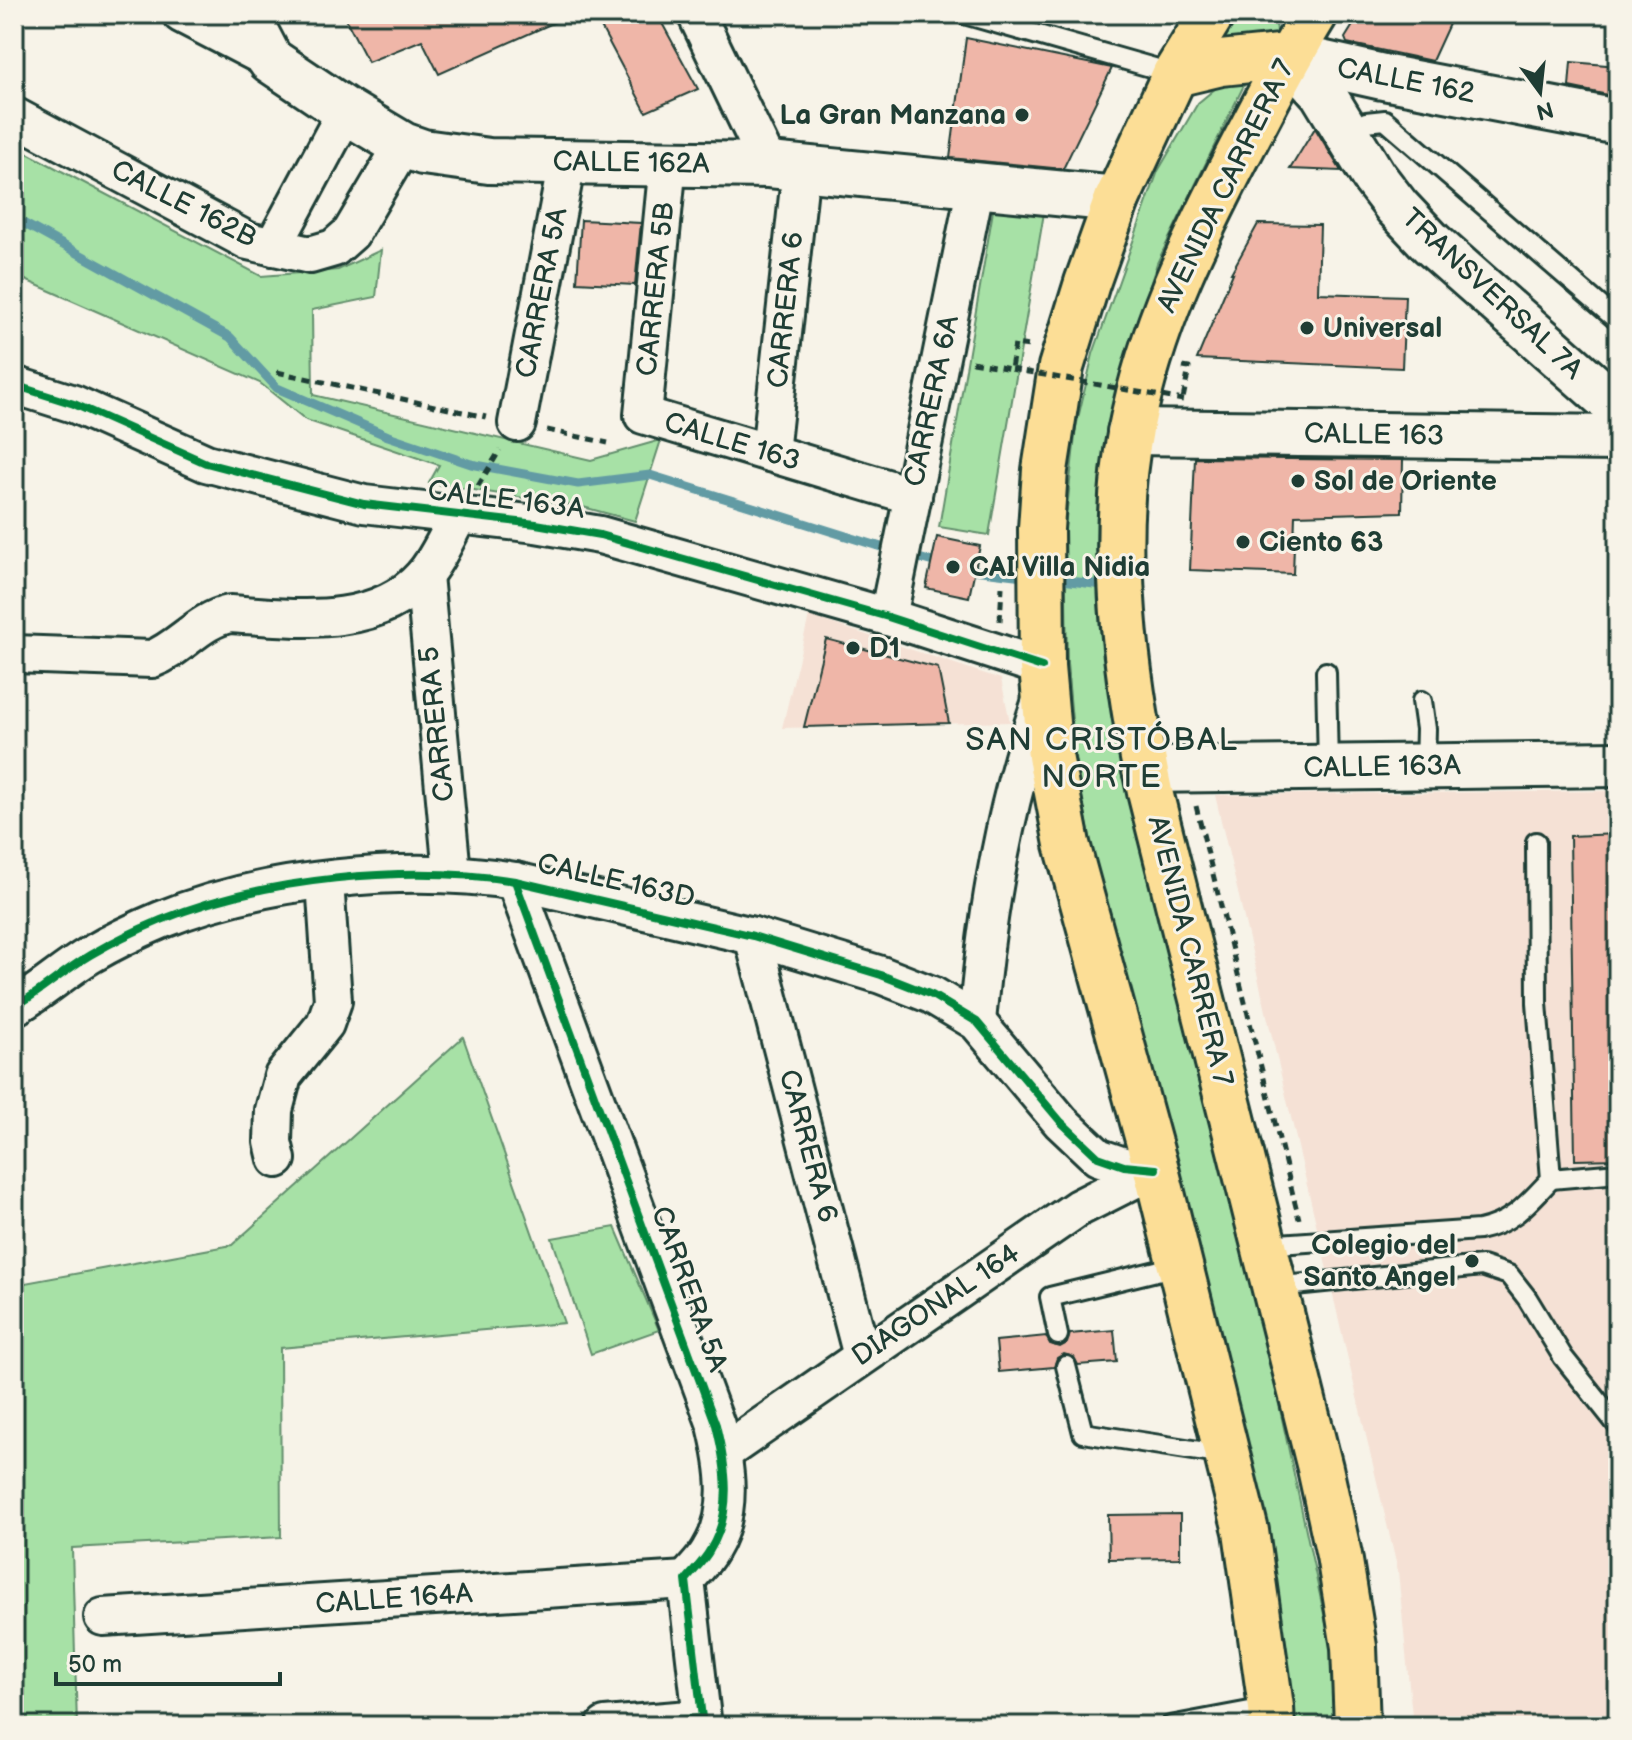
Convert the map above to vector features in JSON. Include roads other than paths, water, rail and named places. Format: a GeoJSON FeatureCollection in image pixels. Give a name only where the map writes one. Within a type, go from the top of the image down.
{"type":"FeatureCollection","features":[{"type":"Feature","properties":{"kind":"main road"},"geometry":{"type":"LineString","coordinates":[[1212,14],[1175,74],[1117,199],[1061,367],[1045,470],[1041,529],[1043,680],[1050,756],[1067,844],[1156,1169],[1246,1531],[1272,1717]]}},
{"type":"Feature","properties":{"kind":"main road","name":"AVENIDA CARRERA 7"},"geometry":{"type":"LineString","coordinates":[[1315,14],[1288,35],[1190,248],[1160,322],[1130,432],[1121,516],[1122,579],[1134,717],[1145,770],[1320,1468],[1339,1555],[1354,1647],[1357,1726]]}},
{"type":"Feature","properties":{"kind":"main road"},"geometry":{"type":"LineString","coordinates":[[1175,74],[1221,63],[1288,35]]}},
{"type":"Feature","properties":{"kind":"street","name":"CALLE 162A"},"geometry":{"type":"LineString","coordinates":[[181,14],[270,60],[403,145],[450,158],[785,166],[1117,199]]}},
{"type":"Feature","properties":{"kind":"street"},"geometry":{"type":"LineString","coordinates":[[246,14],[270,60]]}},
{"type":"Feature","properties":{"kind":"street"},"geometry":{"type":"LineString","coordinates":[[696,14],[785,166]]}},
{"type":"Feature","properties":{"kind":"street","name":"CALLE 162"},"geometry":{"type":"LineString","coordinates":[[1288,35],[1383,77],[1618,122]]}},
{"type":"Feature","properties":{"kind":"street","name":"TRANSVERSAL 7A"},"geometry":{"type":"LineString","coordinates":[[1288,35],[1385,193],[1431,243],[1618,408]]}},
{"type":"Feature","properties":{"kind":"street"},"geometry":{"type":"LineString","coordinates":[[273,247],[346,111]]}},
{"type":"Feature","properties":{"kind":"street","name":"CALLE 162B"},"geometry":{"type":"LineString","coordinates":[[14,116],[248,241],[310,255],[334,248],[351,233],[403,145]]}},
{"type":"Feature","properties":{"kind":"street","name":"CARRERA 5A"},"geometry":{"type":"LineString","coordinates":[[509,436],[567,162]]}},
{"type":"Feature","properties":{"kind":"street","name":"CARRERA 5B"},"geometry":{"type":"LineString","coordinates":[[643,415],[668,163]]}},
{"type":"Feature","properties":{"kind":"street","name":"CARRERA 6"},"geometry":{"type":"LineString","coordinates":[[770,453],[785,166]]}},
{"type":"Feature","properties":{"kind":"street","name":"CARRERA 6A"},"geometry":{"type":"LineString","coordinates":[[888,617],[976,185]]}},
{"type":"Feature","properties":{"kind":"street","name":"CALLE 163A"},"geometry":{"type":"LineString","coordinates":[[14,385],[74,404],[206,463],[364,504],[536,524],[600,535],[888,617],[1043,680]]}},
{"type":"Feature","properties":{"kind":"street","name":"CALLE 163"},"geometry":{"type":"LineString","coordinates":[[643,415],[913,496]]}},
{"type":"Feature","properties":{"kind":"street","name":"CALLE 163"},"geometry":{"type":"LineString","coordinates":[[1130,432],[1618,438]]}},
{"type":"Feature","properties":{"kind":"street"},"geometry":{"type":"LineString","coordinates":[[14,654],[152,659],[168,653],[217,616],[330,617],[369,611],[407,591],[424,575],[458,517]]}},
{"type":"Feature","properties":{"kind":"street","name":"CARRERA 5"},"geometry":{"type":"LineString","coordinates":[[424,575],[452,873]]}},
{"type":"Feature","properties":{"kind":"street"},"geometry":{"type":"LineString","coordinates":[[977,1022],[984,937],[997,860],[1043,680]]}},
{"type":"Feature","properties":{"kind":"street","name":"CALLE 163A"},"geometry":{"type":"LineString","coordinates":[[1145,770],[1618,764]]}},
{"type":"Feature","properties":{"kind":"street","name":"CALLE 163D"},"geometry":{"type":"LineString","coordinates":[[14,1007],[90,955],[161,920],[235,895],[325,881],[393,875],[452,873],[515,881],[753,936],[881,975],[932,995],[977,1022],[1061,1122],[1098,1157],[1124,1166],[1156,1169]]}},
{"type":"Feature","properties":{"kind":"street"},"geometry":{"type":"LineString","coordinates":[[277,1159],[273,1142],[274,1110],[283,1076],[325,1024],[333,1001],[325,881]]}},
{"type":"Feature","properties":{"kind":"street","name":"CARRERA 5A"},"geometry":{"type":"LineString","coordinates":[[515,881],[716,1425],[723,1453],[727,1490],[722,1522],[711,1549],[686,1580]]}},
{"type":"Feature","properties":{"kind":"street","name":"CARRERA 6"},"geometry":{"type":"LineString","coordinates":[[753,936],[862,1356]]}},
{"type":"Feature","properties":{"kind":"street","name":"DIAGONAL 164"},"geometry":{"type":"LineString","coordinates":[[723,1453],[1078,1208],[1156,1169]]}},
{"type":"Feature","properties":{"kind":"street"},"geometry":{"type":"LineString","coordinates":[[605,1726],[702,1718],[686,1580]]}},
{"type":"Feature","properties":{"kind":"street","name":"CALLE 164A"},"geometry":{"type":"LineString","coordinates":[[103,1617],[686,1580]]}},
{"type":"Feature","properties":{"kind":"lane"},"geometry":{"type":"LineString","coordinates":[[964,14],[1175,74]]}},
{"type":"Feature","properties":{"kind":"lane"},"geometry":{"type":"LineString","coordinates":[[1349,134],[1366,122],[1385,120],[1618,321]]}},
{"type":"Feature","properties":{"kind":"lane"},"geometry":{"type":"LineString","coordinates":[[1326,672],[1328,768]]}},
{"type":"Feature","properties":{"kind":"lane"},"geometry":{"type":"LineString","coordinates":[[1422,701],[1426,729],[1425,767]]}},
{"type":"Feature","properties":{"kind":"lane"},"geometry":{"type":"LineString","coordinates":[[1536,842],[1537,1003],[1551,1179]]}},
{"type":"Feature","properties":{"kind":"lane"},"geometry":{"type":"LineString","coordinates":[[1264,1245],[1499,1226],[1516,1214],[1551,1179],[1618,1173]]}},
{"type":"Feature","properties":{"kind":"lane"},"geometry":{"type":"LineString","coordinates":[[1058,1335],[1050,1297],[1181,1265]]}},
{"type":"Feature","properties":{"kind":"lane"},"geometry":{"type":"LineString","coordinates":[[1275,1287],[1482,1266],[1509,1275],[1563,1357],[1618,1426]]}},
{"type":"Feature","properties":{"kind":"lane"},"geometry":{"type":"LineString","coordinates":[[1066,1366],[1083,1433],[1228,1455]]}},
{"type":"Feature","properties":{"kind":"lane"},"geometry":{"type":"LineString","coordinates":[[1170,1726],[1272,1717]]}},
{"type":"Feature","properties":{"kind":"waterway"},"geometry":{"type":"LineString","coordinates":[[14,218],[230,337],[277,388],[388,436],[471,464],[578,484],[650,475],[894,551]]}},
{"type":"Feature","properties":{"kind":"waterway"},"geometry":{"type":"LineString","coordinates":[[908,555],[944,565]]}},
{"type":"Feature","properties":{"kind":"waterway"},"geometry":{"type":"LineString","coordinates":[[966,569],[1031,577]]}},
{"type":"Feature","properties":{"kind":"waterway"},"geometry":{"type":"LineString","coordinates":[[1054,579],[1110,586]]}},
{"type":"Feature","properties":{"kind":"place","name":"La Gran Manzana"},"geometry":{"type":"Point","coordinates":[1022,115]}},
{"type":"Feature","properties":{"kind":"place","name":"Universal"},"geometry":{"type":"Point","coordinates":[1307,328]}},
{"type":"Feature","properties":{"kind":"place","name":"Sol de Oriente"},"geometry":{"type":"Point","coordinates":[1298,481]}},
{"type":"Feature","properties":{"kind":"place","name":"Ciento 63"},"geometry":{"type":"Point","coordinates":[1243,542]}},
{"type":"Feature","properties":{"kind":"place","name":"CAI Villa Nidia"},"geometry":{"type":"Point","coordinates":[953,567]}},
{"type":"Feature","properties":{"kind":"place","name":"D1"},"geometry":{"type":"Point","coordinates":[853,648]}},
{"type":"Feature","properties":{"kind":"place","name":"Colegio del Santo Angel"},"geometry":{"type":"Point","coordinates":[1472,1261]}},
{"type":"Feature","properties":{"kind":"district","name":"SAN CRISTÓBAL NORTE"},"geometry":{"type":"Point","coordinates":[1102,758]}}]}
